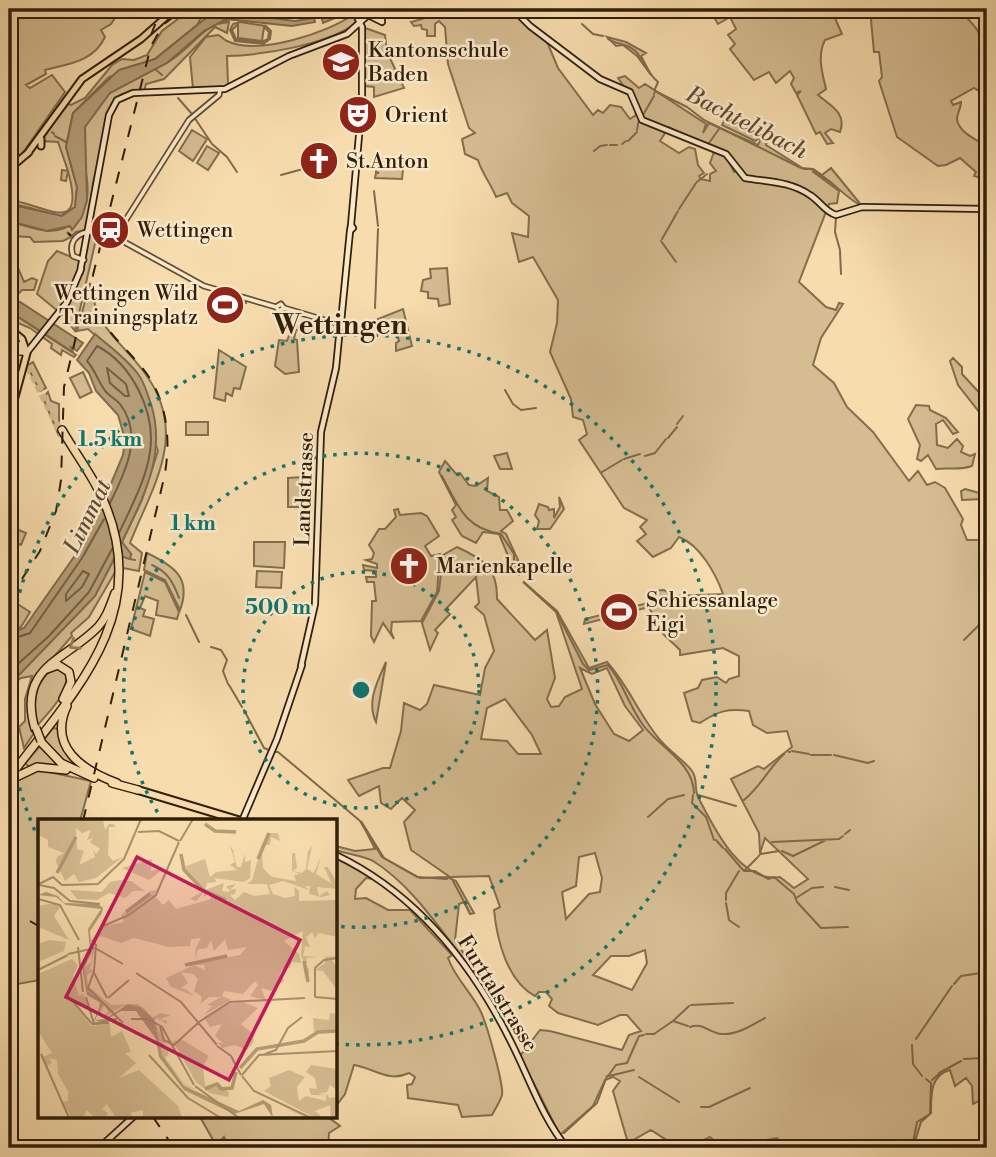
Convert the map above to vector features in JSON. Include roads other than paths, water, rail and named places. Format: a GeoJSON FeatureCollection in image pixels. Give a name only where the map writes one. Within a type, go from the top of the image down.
{"type":"FeatureCollection","features":[{"type":"Feature","properties":{"kind":"highway"},"geometry":{"type":"LineString","coordinates":[[9,326],[26,354]]}},
{"type":"Feature","properties":{"kind":"highway"},"geometry":{"type":"LineString","coordinates":[[18,338],[26,354]]}},
{"type":"Feature","properties":{"kind":"highway"},"geometry":{"type":"LineString","coordinates":[[9,780],[98,655],[112,623],[119,590],[113,526],[62,433]]}},
{"type":"Feature","properties":{"kind":"highway"},"geometry":{"type":"LineString","coordinates":[[9,772],[63,700],[101,642],[115,593],[117,559]]}},
{"type":"Feature","properties":{"kind":"highway"},"geometry":{"type":"LineString","coordinates":[[115,593],[108,613],[98,627],[56,657],[40,676],[32,702],[35,729],[41,742],[67,766],[235,819]]}},
{"type":"Feature","properties":{"kind":"highway"},"geometry":{"type":"LineString","coordinates":[[35,729],[35,691],[43,673],[54,665],[63,666],[70,675],[70,685],[63,700]]}},
{"type":"Feature","properties":{"kind":"highway"},"geometry":{"type":"LineString","coordinates":[[72,694],[61,722],[66,749],[87,770],[117,783]]}},
{"type":"Feature","properties":{"kind":"highway"},"geometry":{"type":"LineString","coordinates":[[41,742],[64,765],[96,779]]}},
{"type":"Feature","properties":{"kind":"highway"},"geometry":{"type":"LineString","coordinates":[[9,780],[28,769],[54,767],[138,790]]}},
{"type":"Feature","properties":{"kind":"main road"},"geometry":{"type":"LineString","coordinates":[[9,169],[39,141],[79,83],[101,63],[141,38],[175,9]]}},
{"type":"Feature","properties":{"kind":"main road"},"geometry":{"type":"LineString","coordinates":[[353,9],[360,19]]}},
{"type":"Feature","properties":{"kind":"main road"},"geometry":{"type":"LineString","coordinates":[[9,419],[26,354],[68,302],[80,272],[104,137],[115,103],[130,94],[220,90],[293,54],[343,36],[355,29],[360,19],[370,15],[382,22],[381,9]]}},
{"type":"Feature","properties":{"kind":"main road"},"geometry":{"type":"LineString","coordinates":[[513,9],[530,26],[600,79],[630,92],[642,120],[726,154],[745,178],[770,179],[804,191],[828,212],[842,215],[864,207],[987,209]]}},
{"type":"Feature","properties":{"kind":"main road","name":"Landstrasse"},"geometry":{"type":"LineString","coordinates":[[243,819],[277,739],[301,666],[315,596],[321,432],[335,372],[362,102],[360,19]]}},
{"type":"Feature","properties":{"kind":"main road"},"geometry":{"type":"LineString","coordinates":[[9,326],[26,354]]}},
{"type":"Feature","properties":{"kind":"main road"},"geometry":{"type":"LineString","coordinates":[[18,338],[35,344]]}},
{"type":"Feature","properties":{"kind":"main road"},"geometry":{"type":"LineString","coordinates":[[9,350],[15,358],[26,354]]}},
{"type":"Feature","properties":{"kind":"main road"},"geometry":{"type":"LineString","coordinates":[[9,350],[18,384]]}},
{"type":"Feature","properties":{"kind":"main road","name":"Furttalstrasse"},"geometry":{"type":"LineString","coordinates":[[338,856],[393,890],[445,940],[496,1014],[550,1124],[567,1148]]}},
{"type":"Feature","properties":{"kind":"main road"},"geometry":{"type":"LineString","coordinates":[[99,1148],[133,1118]]}},
{"type":"Feature","properties":{"kind":"street"},"geometry":{"type":"LineString","coordinates":[[220,90],[219,95],[189,120],[116,237],[204,286],[276,307],[279,311],[284,309],[340,324]]}},
{"type":"Feature","properties":{"kind":"street"},"geometry":{"type":"LineString","coordinates":[[81,259],[71,252],[75,238],[89,232],[97,233]]}},
{"type":"Feature","properties":{"kind":"water"},"geometry":{"type":"Polygon","coordinates":[[[217,9],[346,9],[334,13],[334,16],[357,9],[323,23],[321,15],[256,16],[295,21],[314,18],[315,22],[292,26],[226,19],[204,31],[167,63],[110,93],[85,127],[87,200],[82,217],[72,230],[70,226],[47,231],[9,221],[9,204],[62,216],[75,207],[77,187],[66,147],[73,113],[119,70],[155,59],[217,9]]]}},
{"type":"Feature","properties":{"kind":"water"},"geometry":{"type":"Polygon","coordinates":[[[9,299],[20,302],[83,343],[77,351],[71,347],[73,352],[9,311],[9,299]]]}},
{"type":"Feature","properties":{"kind":"water","name":"Limmat"},"geometry":{"type":"Polygon","coordinates":[[[95,334],[140,377],[155,423],[156,441],[150,475],[122,542],[131,554],[130,559],[116,555],[95,596],[19,675],[9,680],[9,634],[24,628],[76,554],[97,517],[123,455],[125,439],[118,415],[96,391],[89,373],[77,360],[95,334]]]}},
{"type":"Feature","properties":{"kind":"waterway","name":"Bachtelibach"},"geometry":{"type":"LineString","coordinates":[[582,24],[593,34],[603,36]]}},
{"type":"Feature","properties":{"kind":"waterway","name":"Bachtelibach"},"geometry":{"type":"LineString","coordinates":[[608,39],[635,51],[658,82],[655,89]]}},
{"type":"Feature","properties":{"kind":"waterway"},"geometry":{"type":"LineString","coordinates":[[155,69],[162,75]]}},
{"type":"Feature","properties":{"kind":"waterway","name":"Bachtelibach"},"geometry":{"type":"LineString","coordinates":[[654,94],[655,91],[687,107],[704,120],[801,168],[813,169],[826,179]]}},
{"type":"Feature","properties":{"kind":"waterway"},"geometry":{"type":"LineString","coordinates":[[643,115],[654,96]]}},
{"type":"Feature","properties":{"kind":"waterway"},"geometry":{"type":"LineString","coordinates":[[178,98],[192,114]]}},
{"type":"Feature","properties":{"kind":"waterway"},"geometry":{"type":"LineString","coordinates":[[194,117],[212,144],[227,157],[237,172]]}},
{"type":"Feature","properties":{"kind":"waterway"},"geometry":{"type":"LineString","coordinates":[[637,130],[639,119]]}},
{"type":"Feature","properties":{"kind":"waterway"},"geometry":{"type":"LineString","coordinates":[[709,143],[719,129]]}},
{"type":"Feature","properties":{"kind":"waterway"},"geometry":{"type":"LineString","coordinates":[[628,141],[637,132]]}},
{"type":"Feature","properties":{"kind":"waterway"},"geometry":{"type":"LineString","coordinates":[[55,136],[66,142]]}},
{"type":"Feature","properties":{"kind":"waterway"},"geometry":{"type":"LineString","coordinates":[[622,144],[626,141]]}},
{"type":"Feature","properties":{"kind":"waterway"},"geometry":{"type":"LineString","coordinates":[[594,151],[607,145]]}},
{"type":"Feature","properties":{"kind":"waterway"},"geometry":{"type":"LineString","coordinates":[[610,145],[617,145]]}},
{"type":"Feature","properties":{"kind":"waterway"},"geometry":{"type":"LineString","coordinates":[[281,175],[303,169]]}},
{"type":"Feature","properties":{"kind":"waterway"},"geometry":{"type":"LineString","coordinates":[[309,169],[323,172]]}},
{"type":"Feature","properties":{"kind":"waterway"},"geometry":{"type":"LineString","coordinates":[[697,182],[707,174]]}},
{"type":"Feature","properties":{"kind":"waterway"},"geometry":{"type":"LineString","coordinates":[[679,209],[696,183]]}},
{"type":"Feature","properties":{"kind":"waterway"},"geometry":{"type":"LineString","coordinates":[[374,191],[378,226]]}},
{"type":"Feature","properties":{"kind":"waterway"},"geometry":{"type":"LineString","coordinates":[[662,239],[678,211]]}},
{"type":"Feature","properties":{"kind":"waterway"},"geometry":{"type":"LineString","coordinates":[[836,217],[835,232],[840,250]]}},
{"type":"Feature","properties":{"kind":"waterway"},"geometry":{"type":"LineString","coordinates":[[375,308],[378,229]]}},
{"type":"Feature","properties":{"kind":"waterway"},"geometry":{"type":"LineString","coordinates":[[661,241],[676,262]]}},
{"type":"Feature","properties":{"kind":"waterway"},"geometry":{"type":"LineString","coordinates":[[840,251],[841,274]]}},
{"type":"Feature","properties":{"kind":"waterway"},"geometry":{"type":"LineString","coordinates":[[378,320],[380,325]]}},
{"type":"Feature","properties":{"kind":"waterway"},"geometry":{"type":"LineString","coordinates":[[505,390],[513,404],[521,410],[536,408]]}},
{"type":"Feature","properties":{"kind":"waterway"},"geometry":{"type":"LineString","coordinates":[[677,424],[683,416]]}},
{"type":"Feature","properties":{"kind":"waterway"},"geometry":{"type":"LineString","coordinates":[[668,438],[677,427]]}},
{"type":"Feature","properties":{"kind":"waterway"},"geometry":{"type":"LineString","coordinates":[[645,456],[655,453],[666,439]]}},
{"type":"Feature","properties":{"kind":"waterway"},"geometry":{"type":"LineString","coordinates":[[624,459],[640,454]]}},
{"type":"Feature","properties":{"kind":"waterway"},"geometry":{"type":"LineString","coordinates":[[602,472],[622,460]]}},
{"type":"Feature","properties":{"kind":"waterway"},"geometry":{"type":"LineString","coordinates":[[442,476],[464,515],[479,527],[501,534],[514,554],[514,564],[519,575]]}},
{"type":"Feature","properties":{"kind":"waterway"},"geometry":{"type":"LineString","coordinates":[[130,559],[135,560]]}},
{"type":"Feature","properties":{"kind":"waterway"},"geometry":{"type":"LineString","coordinates":[[985,559],[982,568],[987,585]]}},
{"type":"Feature","properties":{"kind":"waterway"},"geometry":{"type":"LineString","coordinates":[[152,565],[169,578],[179,598]]}},
{"type":"Feature","properties":{"kind":"waterway"},"geometry":{"type":"LineString","coordinates":[[524,582],[556,611],[583,664],[589,670],[608,665],[643,725],[682,764],[692,782],[694,793]]}},
{"type":"Feature","properties":{"kind":"waterway"},"geometry":{"type":"LineString","coordinates":[[186,615],[199,642]]}},
{"type":"Feature","properties":{"kind":"waterway"},"geometry":{"type":"LineString","coordinates":[[964,640],[979,625],[987,622]]}},
{"type":"Feature","properties":{"kind":"waterway"},"geometry":{"type":"LineString","coordinates":[[211,647],[221,650],[227,660],[223,671],[228,684]]}},
{"type":"Feature","properties":{"kind":"waterway"},"geometry":{"type":"LineString","coordinates":[[229,685],[242,707]]}},
{"type":"Feature","properties":{"kind":"waterway"},"geometry":{"type":"LineString","coordinates":[[244,710],[264,748],[269,750]]}},
{"type":"Feature","properties":{"kind":"waterway"},"geometry":{"type":"LineString","coordinates":[[792,751],[809,754]]}},
{"type":"Feature","properties":{"kind":"waterway"},"geometry":{"type":"LineString","coordinates":[[274,752],[278,752],[359,820]]}},
{"type":"Feature","properties":{"kind":"waterway"},"geometry":{"type":"LineString","coordinates":[[744,800],[784,754]]}},
{"type":"Feature","properties":{"kind":"waterway"},"geometry":{"type":"LineString","coordinates":[[811,755],[831,755]]}},
{"type":"Feature","properties":{"kind":"waterway"},"geometry":{"type":"LineString","coordinates":[[834,755],[868,763],[874,761]]}},
{"type":"Feature","properties":{"kind":"waterway"},"geometry":{"type":"LineString","coordinates":[[648,817],[668,799],[684,795]]}},
{"type":"Feature","properties":{"kind":"waterway"},"geometry":{"type":"LineString","coordinates":[[693,795],[692,803],[706,817],[714,840]]}},
{"type":"Feature","properties":{"kind":"waterway"},"geometry":{"type":"LineString","coordinates":[[698,795],[736,806]]}},
{"type":"Feature","properties":{"kind":"waterway"},"geometry":{"type":"LineString","coordinates":[[360,821],[382,857],[417,877],[447,879]]}},
{"type":"Feature","properties":{"kind":"waterway"},"geometry":{"type":"LineString","coordinates":[[845,834],[850,830]]}},
{"type":"Feature","properties":{"kind":"waterway"},"geometry":{"type":"LineString","coordinates":[[772,842],[839,839],[843,836]]}},
{"type":"Feature","properties":{"kind":"waterway"},"geometry":{"type":"LineString","coordinates":[[716,840],[723,848]]}},
{"type":"Feature","properties":{"kind":"waterway"},"geometry":{"type":"LineString","coordinates":[[782,851],[793,856],[826,840]]}},
{"type":"Feature","properties":{"kind":"waterway"},"geometry":{"type":"LineString","coordinates":[[725,849],[743,870]]}},
{"type":"Feature","properties":{"kind":"waterway"},"geometry":{"type":"LineString","coordinates":[[761,854],[779,851]]}},
{"type":"Feature","properties":{"kind":"waterway"},"geometry":{"type":"LineString","coordinates":[[758,857],[761,853]]}},
{"type":"Feature","properties":{"kind":"waterway"},"geometry":{"type":"LineString","coordinates":[[745,870],[757,858]]}},
{"type":"Feature","properties":{"kind":"waterway"},"geometry":{"type":"LineString","coordinates":[[726,900],[726,893],[739,871]]}},
{"type":"Feature","properties":{"kind":"waterway"},"geometry":{"type":"LineString","coordinates":[[744,871],[755,871],[768,879],[774,877],[794,894],[797,902],[821,928],[848,927]]}},
{"type":"Feature","properties":{"kind":"waterway"},"geometry":{"type":"LineString","coordinates":[[453,881],[469,911]]}},
{"type":"Feature","properties":{"kind":"waterway"},"geometry":{"type":"LineString","coordinates":[[796,898],[812,888],[823,887]]}},
{"type":"Feature","properties":{"kind":"waterway"},"geometry":{"type":"LineString","coordinates":[[835,887],[849,890]]}},
{"type":"Feature","properties":{"kind":"waterway"},"geometry":{"type":"LineString","coordinates":[[726,903],[729,920],[739,927]]}},
{"type":"Feature","properties":{"kind":"waterway"},"geometry":{"type":"LineString","coordinates":[[954,984],[961,976],[987,972]]}},
{"type":"Feature","properties":{"kind":"waterway"},"geometry":{"type":"LineString","coordinates":[[916,1039],[952,986]]}},
{"type":"Feature","properties":{"kind":"waterway"},"geometry":{"type":"LineString","coordinates":[[691,1005],[733,1003]]}},
{"type":"Feature","properties":{"kind":"waterway"},"geometry":{"type":"LineString","coordinates":[[673,1021],[689,1006]]}},
{"type":"Feature","properties":{"kind":"waterway"},"geometry":{"type":"LineString","coordinates":[[690,1027],[699,1026],[728,1034],[745,1029],[765,1018]]}},
{"type":"Feature","properties":{"kind":"waterway"},"geometry":{"type":"LineString","coordinates":[[646,1034],[654,1034],[673,1021],[688,1026]]}},
{"type":"Feature","properties":{"kind":"waterway"},"geometry":{"type":"LineString","coordinates":[[608,1076],[616,1065],[627,1063],[639,1036],[644,1035]]}},
{"type":"Feature","properties":{"kind":"waterway"},"geometry":{"type":"LineString","coordinates":[[912,1045],[913,1064],[922,1076]]}},
{"type":"Feature","properties":{"kind":"waterway"},"geometry":{"type":"LineString","coordinates":[[964,1059],[981,1058]]}},
{"type":"Feature","properties":{"kind":"waterway"},"geometry":{"type":"LineString","coordinates":[[982,1058],[987,1058]]}},
{"type":"Feature","properties":{"kind":"waterway"},"geometry":{"type":"LineString","coordinates":[[939,1073],[961,1061]]}},
{"type":"Feature","properties":{"kind":"waterway"},"geometry":{"type":"LineString","coordinates":[[609,1076],[634,1070]]}},
{"type":"Feature","properties":{"kind":"waterway"},"geometry":{"type":"LineString","coordinates":[[932,1080],[939,1074]]}},
{"type":"Feature","properties":{"kind":"waterway"},"geometry":{"type":"LineString","coordinates":[[564,1133],[597,1103],[607,1076]]}},
{"type":"Feature","properties":{"kind":"waterway"},"geometry":{"type":"LineString","coordinates":[[639,1077],[679,1102]]}},
{"type":"Feature","properties":{"kind":"waterway"},"geometry":{"type":"LineString","coordinates":[[912,1148],[917,1122],[930,1114],[931,1083],[926,1079]]}},
{"type":"Feature","properties":{"kind":"waterway"},"geometry":{"type":"LineString","coordinates":[[701,1107],[709,1107],[750,1088]]}},
{"type":"Feature","properties":{"kind":"tunnel"},"geometry":{"type":"LineString","coordinates":[[98,233],[116,238]]}},
{"type":"Feature","properties":{"kind":"tunnel"},"geometry":{"type":"LineString","coordinates":[[9,341],[32,374],[62,435]]}},
{"type":"Feature","properties":{"kind":"railway"},"geometry":{"type":"LineString","coordinates":[[151,35],[161,9]]}},
{"type":"Feature","properties":{"kind":"railway"},"geometry":{"type":"LineString","coordinates":[[83,819],[164,478],[167,452],[164,413],[155,388],[139,364],[102,320],[93,293],[93,275],[151,46],[163,25],[184,9]]}},
{"type":"Feature","properties":{"kind":"railway"},"geometry":{"type":"LineString","coordinates":[[68,233],[71,236]]}},
{"type":"Feature","properties":{"kind":"railway"},"geometry":{"type":"LineString","coordinates":[[9,599],[40,551],[56,511],[61,480],[64,387],[89,282]]}},
{"type":"Feature","properties":{"kind":"railway"},"geometry":{"type":"LineString","coordinates":[[30,921],[38,926]]}},
{"type":"Feature","properties":{"kind":"railway"},"geometry":{"type":"LineString","coordinates":[[154,1118],[174,1148]]}},
{"type":"Feature","properties":{"kind":"place","name":"Kantonsschule Baden"},"geometry":{"type":"Point","coordinates":[341,62]}},
{"type":"Feature","properties":{"kind":"place","name":"Orient"},"geometry":{"type":"Point","coordinates":[358,115]}},
{"type":"Feature","properties":{"kind":"place","name":"St.Anton"},"geometry":{"type":"Point","coordinates":[319,161]}},
{"type":"Feature","properties":{"kind":"place","name":"Wettingen"},"geometry":{"type":"Point","coordinates":[110,230]}},
{"type":"Feature","properties":{"kind":"place","name":"Wettingen Wild Trainingsplatz"},"geometry":{"type":"Point","coordinates":[225,305]}},
{"type":"Feature","properties":{"kind":"place","name":"Marienkapelle"},"geometry":{"type":"Point","coordinates":[409,566]}},
{"type":"Feature","properties":{"kind":"place","name":"Schiessanlage Eigi"},"geometry":{"type":"Point","coordinates":[619,612]}},
{"type":"Feature","properties":{"kind":"district","name":"Wettingen"},"geometry":{"type":"Point","coordinates":[340,324]}}]}
